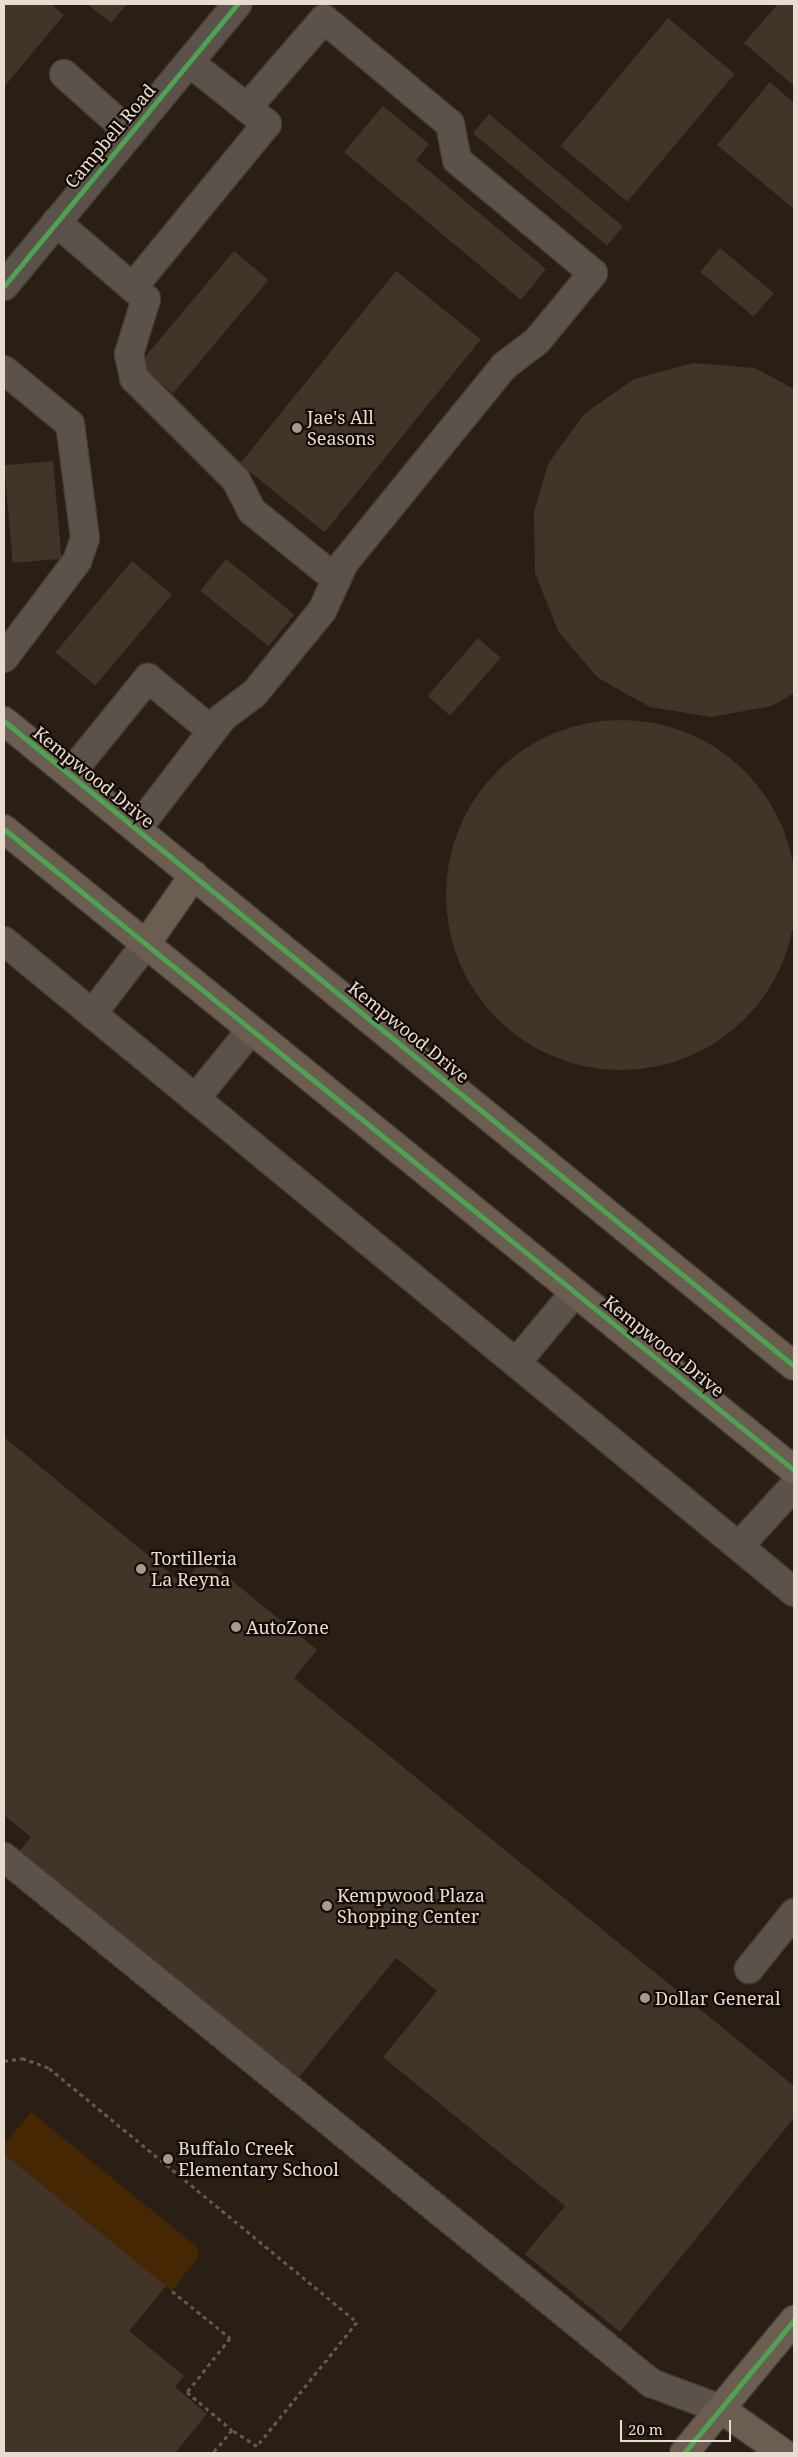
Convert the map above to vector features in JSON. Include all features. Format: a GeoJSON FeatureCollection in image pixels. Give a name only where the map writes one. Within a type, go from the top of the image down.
{"type":"FeatureCollection","features":[{"type":"Feature","properties":{"kind":"main road","name":"Kempwood Drive"},"geometry":{"type":"LineString","coordinates":[[4,721],[794,1366]]}},
{"type":"Feature","properties":{"kind":"main road","name":"Kempwood Drive"},"geometry":{"type":"LineString","coordinates":[[4,829],[794,1470]]}},
{"type":"Feature","properties":{"kind":"main road"},"geometry":{"type":"LineString","coordinates":[[146,944],[194,876]]}},
{"type":"Feature","properties":{"kind":"main road"},"geometry":{"type":"LineString","coordinates":[[684,2453],[794,2320]]}},
{"type":"Feature","properties":{"kind":"main road"},"geometry":{"type":"LineString","coordinates":[[721,2409],[784,2453]]}},
{"type":"Feature","properties":{"kind":"street","name":"Campbell Road"},"geometry":{"type":"LineString","coordinates":[[4,286],[237,4]]}},
{"type":"Feature","properties":{"kind":"street"},"geometry":{"type":"LineString","coordinates":[[137,829],[212,731],[254,694],[322,611],[344,562],[504,366],[537,341],[593,273],[457,160],[450,124],[324,19],[247,108]]}},
{"type":"Feature","properties":{"kind":"street"},"geometry":{"type":"LineString","coordinates":[[133,287],[267,124],[189,62]]}},
{"type":"Feature","properties":{"kind":"street"},"geometry":{"type":"LineString","coordinates":[[64,74],[130,133]]}},
{"type":"Feature","properties":{"kind":"street"},"geometry":{"type":"LineString","coordinates":[[56,222],[146,299],[129,354],[134,378],[236,480],[252,511],[336,579]]}},
{"type":"Feature","properties":{"kind":"street"},"geometry":{"type":"LineString","coordinates":[[4,370],[70,424],[85,538],[77,561],[4,658]]}},
{"type":"Feature","properties":{"kind":"street"},"geometry":{"type":"LineString","coordinates":[[70,774],[148,678],[212,731]]}},
{"type":"Feature","properties":{"kind":"street"},"geometry":{"type":"LineString","coordinates":[[4,941],[794,1592]]}},
{"type":"Feature","properties":{"kind":"street"},"geometry":{"type":"LineString","coordinates":[[92,1014],[146,944]]}},
{"type":"Feature","properties":{"kind":"street"},"geometry":{"type":"LineString","coordinates":[[195,1098],[251,1030]]}},
{"type":"Feature","properties":{"kind":"street"},"geometry":{"type":"LineString","coordinates":[[516,1363],[575,1292]]}},
{"type":"Feature","properties":{"kind":"street"},"geometry":{"type":"LineString","coordinates":[[738,1546],[794,1486]]}},
{"type":"Feature","properties":{"kind":"street"},"geometry":{"type":"LineString","coordinates":[[4,1857],[651,2383],[721,2409]]}},
{"type":"Feature","properties":{"kind":"street"},"geometry":{"type":"LineString","coordinates":[[749,1969],[794,1914]]}},
{"type":"Feature","properties":{"kind":"path"},"geometry":{"type":"LineString","coordinates":[[4,2061],[22,2058],[49,2068],[357,2322],[257,2446],[232,2430],[188,2392],[230,2338],[172,2291]]}},
{"type":"Feature","properties":{"kind":"path"},"geometry":{"type":"LineString","coordinates":[[213,2453],[232,2430]]}},
{"type":"Feature","properties":{"kind":"shaded area"},"geometry":{"type":"Polygon","coordinates":[[[31,2112],[197,2247],[199,2256],[172,2291],[4,2154],[4,2145],[31,2112]]]}},
{"type":"Feature","properties":{"kind":"building"},"geometry":{"type":"Polygon","coordinates":[[[4,4],[51,4],[64,15],[4,87],[4,4]]]}},
{"type":"Feature","properties":{"kind":"building"},"geometry":{"type":"Polygon","coordinates":[[[87,4],[127,4],[111,23],[87,4]]]}},
{"type":"Feature","properties":{"kind":"building"},"geometry":{"type":"Polygon","coordinates":[[[778,4],[794,4],[794,86],[744,43],[778,4]]]}},
{"type":"Feature","properties":{"kind":"building"},"geometry":{"type":"Polygon","coordinates":[[[668,18],[735,74],[627,202],[561,146],[668,18]]]}},
{"type":"Feature","properties":{"kind":"building"},"geometry":{"type":"Polygon","coordinates":[[[770,82],[794,103],[794,209],[717,145],[770,82]]]}},
{"type":"Feature","properties":{"kind":"building"},"geometry":{"type":"Polygon","coordinates":[[[383,106],[429,144],[416,160],[546,269],[521,300],[344,152],[383,106]]]}},
{"type":"Feature","properties":{"kind":"building"},"geometry":{"type":"Polygon","coordinates":[[[489,114],[623,226],[607,246],[473,133],[489,114]]]}},
{"type":"Feature","properties":{"kind":"building"},"geometry":{"type":"Polygon","coordinates":[[[720,248],[774,293],[754,317],[700,272],[720,248]]]}},
{"type":"Feature","properties":{"kind":"building"},"geometry":{"type":"Polygon","coordinates":[[[234,251],[268,280],[173,393],[139,364],[234,251]]]}},
{"type":"Feature","properties":{"kind":"building"},"geometry":{"type":"Polygon","coordinates":[[[396,271],[481,340],[325,532],[240,464],[396,271]]]}},
{"type":"Feature","properties":{"kind":"building"},"geometry":{"type":"Polygon","coordinates":[[[693,363],[755,368],[794,389],[794,693],[772,706],[711,717],[650,707],[598,678],[558,631],[535,573],[534,512],[548,464],[584,414],[634,379],[693,363]]]}},
{"type":"Feature","properties":{"kind":"building"},"geometry":{"type":"Polygon","coordinates":[[[53,461],[62,559],[13,563],[4,465],[53,461]]]}},
{"type":"Feature","properties":{"kind":"building"},"geometry":{"type":"Polygon","coordinates":[[[226,559],[294,614],[269,646],[200,591],[226,559]]]}},
{"type":"Feature","properties":{"kind":"building"},"geometry":{"type":"Polygon","coordinates":[[[132,561],[172,594],[95,686],[56,652],[132,561]]]}},
{"type":"Feature","properties":{"kind":"building"},"geometry":{"type":"Polygon","coordinates":[[[478,638],[501,658],[450,716],[427,696],[478,638]]]}},
{"type":"Feature","properties":{"kind":"building"},"geometry":{"type":"Polygon","coordinates":[[[604,720],[638,720],[672,727],[704,740],[732,759],[757,784],[776,812],[789,844],[796,878],[796,912],[789,946],[776,978],[757,1006],[732,1031],[704,1050],[672,1063],[638,1070],[604,1070],[570,1063],[538,1050],[510,1031],[485,1006],[466,978],[453,946],[446,912],[446,878],[453,844],[466,812],[485,784],[510,759],[538,740],[570,727],[604,720]]]}},
{"type":"Feature","properties":{"kind":"building","name":"Kempwood Plaza Shopping Center"},"geometry":{"type":"Polygon","coordinates":[[[4,1437],[183,1584],[204,1558],[317,1650],[294,1678],[794,2086],[794,2118],[620,2332],[525,2254],[565,2206],[383,2057],[437,1991],[396,1958],[295,2082],[16,1855],[31,1837],[4,1815],[4,1437]]]}},
{"type":"Feature","properties":{"kind":"building"},"geometry":{"type":"Polygon","coordinates":[[[4,2154],[166,2286],[129,2331],[184,2376],[175,2387],[207,2414],[175,2453],[4,2453],[4,2154]]]}},
{"type":"Feature","properties":{"kind":"cycle path"},"geometry":{"type":"LineString","coordinates":[[4,286],[237,4]]}},
{"type":"Feature","properties":{"kind":"cycle path"},"geometry":{"type":"LineString","coordinates":[[4,721],[794,1366]]}},
{"type":"Feature","properties":{"kind":"cycle path"},"geometry":{"type":"LineString","coordinates":[[4,829],[794,1470]]}},
{"type":"Feature","properties":{"kind":"cycle path"},"geometry":{"type":"LineString","coordinates":[[684,2453],[794,2320]]}},
{"type":"Feature","properties":{"kind":"place","name":"Jae's All Seasons"},"geometry":{"type":"Point","coordinates":[297,428]}},
{"type":"Feature","properties":{"kind":"place","name":"Tortilleria La Reyna"},"geometry":{"type":"Point","coordinates":[141,1569]}},
{"type":"Feature","properties":{"kind":"place","name":"AutoZone"},"geometry":{"type":"Point","coordinates":[236,1627]}},
{"type":"Feature","properties":{"kind":"place","name":"Kempwood Plaza Shopping Center"},"geometry":{"type":"Point","coordinates":[327,1906]}},
{"type":"Feature","properties":{"kind":"place","name":"Dollar General"},"geometry":{"type":"Point","coordinates":[645,1998]}},
{"type":"Feature","properties":{"kind":"place","name":"Buffalo Creek Elementary School"},"geometry":{"type":"Point","coordinates":[168,2159]}}]}
